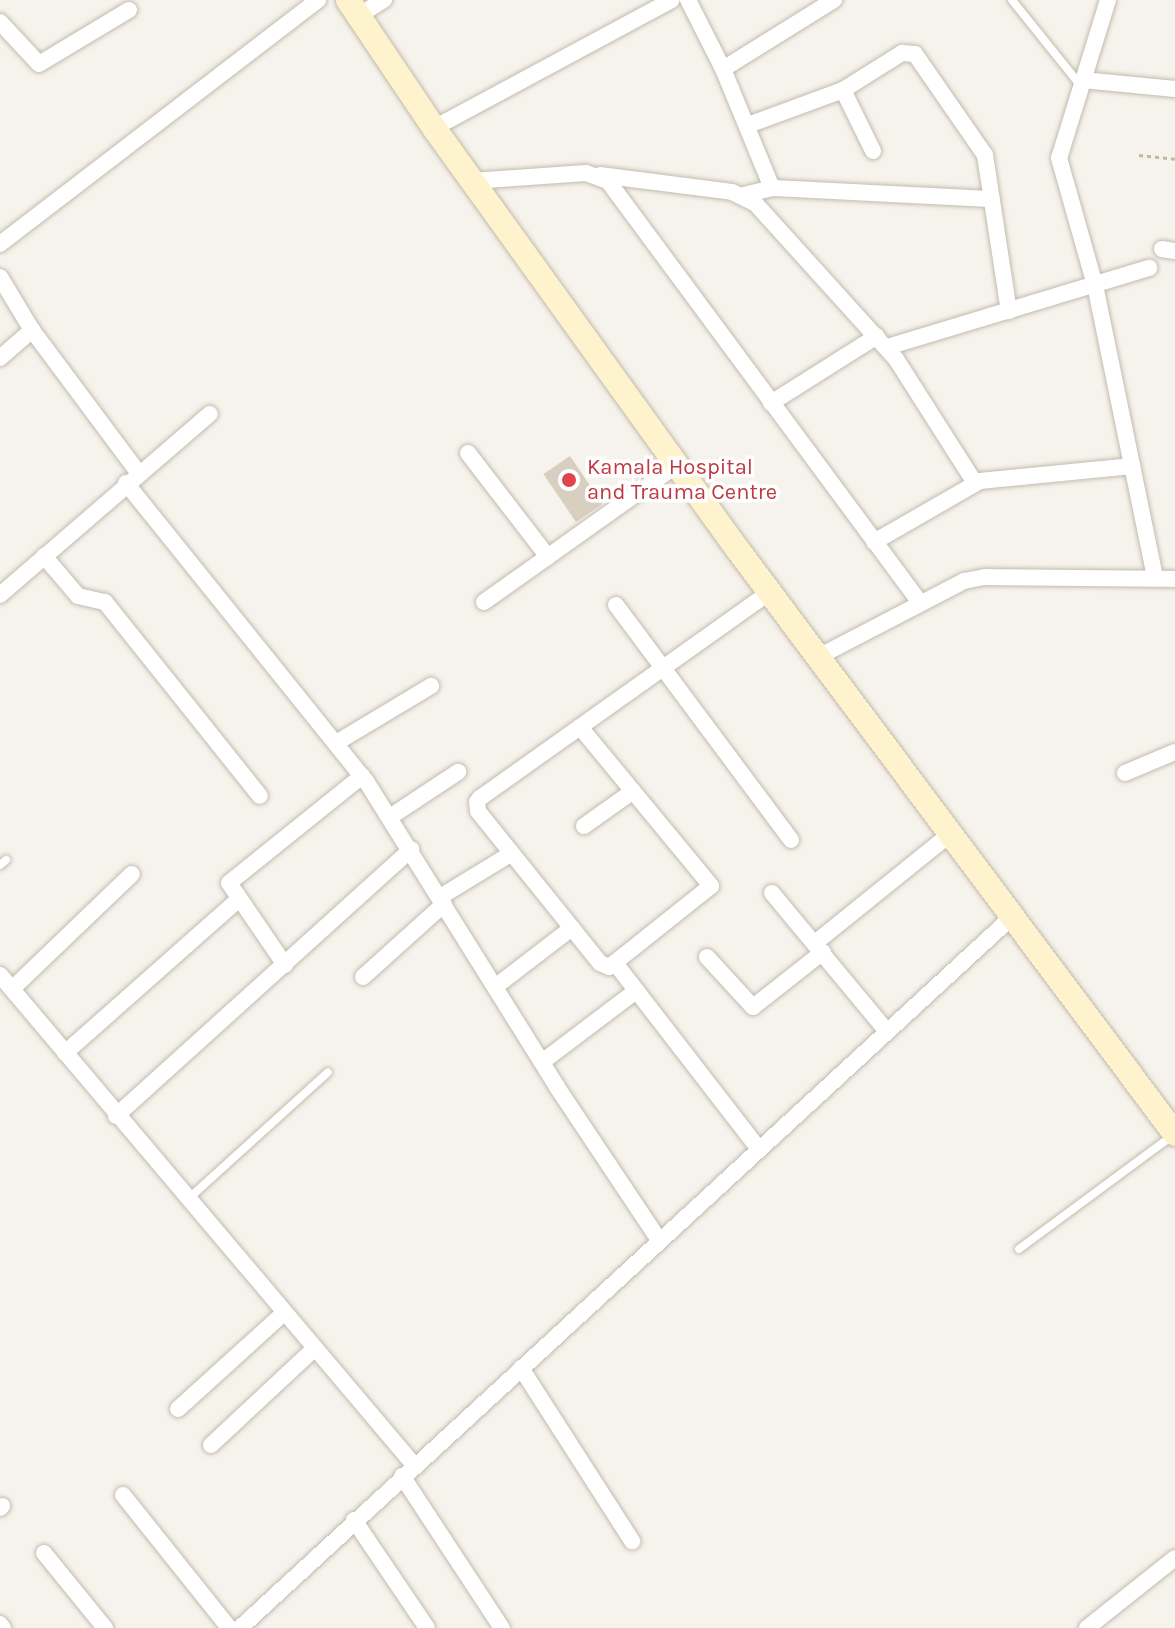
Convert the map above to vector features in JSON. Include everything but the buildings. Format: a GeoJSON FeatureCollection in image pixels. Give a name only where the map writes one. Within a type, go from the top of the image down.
{"type":"FeatureCollection","features":[{"type":"Feature","properties":{"kind":"main road"},"geometry":{"type":"LineString","coordinates":[[353,8],[434,128],[677,465],[1175,1133]]}},
{"type":"Feature","properties":{"kind":"street"},"geometry":{"type":"LineString","coordinates":[[0,244],[318,0]]}},
{"type":"Feature","properties":{"kind":"street"},"geometry":{"type":"LineString","coordinates":[[353,8],[384,0]]}},
{"type":"Feature","properties":{"kind":"street"},"geometry":{"type":"LineString","coordinates":[[434,128],[672,0]]}},
{"type":"Feature","properties":{"kind":"street"},"geometry":{"type":"LineString","coordinates":[[688,0],[723,69],[772,188]]}},
{"type":"Feature","properties":{"kind":"street"},"geometry":{"type":"LineString","coordinates":[[723,69],[834,0]]}},
{"type":"Feature","properties":{"kind":"street"},"geometry":{"type":"LineString","coordinates":[[1108,0],[1059,158],[1095,285],[1155,577]]}},
{"type":"Feature","properties":{"kind":"street"},"geometry":{"type":"LineString","coordinates":[[0,22],[39,64],[129,10]]}},
{"type":"Feature","properties":{"kind":"street"},"geometry":{"type":"LineString","coordinates":[[748,125],[843,90],[902,53],[915,54],[985,155],[1009,311]]}},
{"type":"Feature","properties":{"kind":"street"},"geometry":{"type":"LineString","coordinates":[[1082,83],[1175,89]]}},
{"type":"Feature","properties":{"kind":"street"},"geometry":{"type":"LineString","coordinates":[[843,90],[873,151]]}},
{"type":"Feature","properties":{"kind":"street"},"geometry":{"type":"LineString","coordinates":[[472,181],[598,175],[744,195],[772,188],[992,199]]}},
{"type":"Feature","properties":{"kind":"street"},"geometry":{"type":"LineString","coordinates":[[598,175],[608,181],[918,600]]}},
{"type":"Feature","properties":{"kind":"street"},"geometry":{"type":"LineString","coordinates":[[744,195],[882,342],[975,483]]}},
{"type":"Feature","properties":{"kind":"street"},"geometry":{"type":"LineString","coordinates":[[771,403],[882,342],[1009,311],[1149,268]]}},
{"type":"Feature","properties":{"kind":"street"},"geometry":{"type":"LineString","coordinates":[[0,277],[132,478],[362,776],[411,849],[542,1062],[659,1240]]}},
{"type":"Feature","properties":{"kind":"street"},"geometry":{"type":"LineString","coordinates":[[0,358],[32,330]]}},
{"type":"Feature","properties":{"kind":"street"},"geometry":{"type":"LineString","coordinates":[[0,595],[132,478],[210,414]]}},
{"type":"Feature","properties":{"kind":"street"},"geometry":{"type":"LineString","coordinates":[[468,453],[548,557]]}},
{"type":"Feature","properties":{"kind":"street"},"geometry":{"type":"LineString","coordinates":[[484,602],[677,465]]}},
{"type":"Feature","properties":{"kind":"street"},"geometry":{"type":"LineString","coordinates":[[874,542],[975,483],[1132,466]]}},
{"type":"Feature","properties":{"kind":"street"},"geometry":{"type":"LineString","coordinates":[[44,556],[78,596],[105,602],[260,796]]}},
{"type":"Feature","properties":{"kind":"street"},"geometry":{"type":"LineString","coordinates":[[818,657],[918,600],[985,577],[1175,579]]}},
{"type":"Feature","properties":{"kind":"street"},"geometry":{"type":"LineString","coordinates":[[580,727],[711,886],[615,963],[605,967],[512,853],[477,802],[580,727],[770,592]]}},
{"type":"Feature","properties":{"kind":"street"},"geometry":{"type":"LineString","coordinates":[[616,605],[791,840]]}},
{"type":"Feature","properties":{"kind":"street"},"geometry":{"type":"LineString","coordinates":[[336,743],[431,686]]}},
{"type":"Feature","properties":{"kind":"street"},"geometry":{"type":"LineString","coordinates":[[1125,773],[1175,752]]}},
{"type":"Feature","properties":{"kind":"street"},"geometry":{"type":"LineString","coordinates":[[390,817],[458,772]]}},
{"type":"Feature","properties":{"kind":"street"},"geometry":{"type":"LineString","coordinates":[[285,965],[237,901],[229,888],[231,878],[362,776]]}},
{"type":"Feature","properties":{"kind":"street"},"geometry":{"type":"LineString","coordinates":[[584,826],[633,791]]}},
{"type":"Feature","properties":{"kind":"street"},"geometry":{"type":"LineString","coordinates":[[707,957],[753,1007],[950,834]]}},
{"type":"Feature","properties":{"kind":"street"},"geometry":{"type":"LineString","coordinates":[[116,1116],[411,849]]}},
{"type":"Feature","properties":{"kind":"street"},"geometry":{"type":"LineString","coordinates":[[363,977],[442,900],[512,853]]}},
{"type":"Feature","properties":{"kind":"street"},"geometry":{"type":"LineString","coordinates":[[12,989],[132,874]]}},
{"type":"Feature","properties":{"kind":"street"},"geometry":{"type":"LineString","coordinates":[[772,893],[885,1029]]}},
{"type":"Feature","properties":{"kind":"street"},"geometry":{"type":"LineString","coordinates":[[65,1053],[237,901]]}},
{"type":"Feature","properties":{"kind":"street"},"geometry":{"type":"LineString","coordinates":[[240,1628],[885,1029],[1013,916]]}},
{"type":"Feature","properties":{"kind":"street"},"geometry":{"type":"LineString","coordinates":[[495,987],[572,928]]}},
{"type":"Feature","properties":{"kind":"street"},"geometry":{"type":"LineString","coordinates":[[615,963],[758,1148]]}},
{"type":"Feature","properties":{"kind":"street"},"geometry":{"type":"LineString","coordinates":[[0,975],[315,1348],[408,1471],[502,1628]]}},
{"type":"Feature","properties":{"kind":"street"},"geometry":{"type":"LineString","coordinates":[[542,1062],[636,991]]}},
{"type":"Feature","properties":{"kind":"street"},"geometry":{"type":"LineString","coordinates":[[178,1409],[284,1313]]}},
{"type":"Feature","properties":{"kind":"street"},"geometry":{"type":"LineString","coordinates":[[211,1445],[315,1348]]}},
{"type":"Feature","properties":{"kind":"street"},"geometry":{"type":"LineString","coordinates":[[521,1368],[632,1541]]}},
{"type":"Feature","properties":{"kind":"street"},"geometry":{"type":"LineString","coordinates":[[123,1495],[229,1628]]}},
{"type":"Feature","properties":{"kind":"street"},"geometry":{"type":"LineString","coordinates":[[354,1520],[427,1628]]}},
{"type":"Feature","properties":{"kind":"street"},"geometry":{"type":"LineString","coordinates":[[44,1553],[105,1628]]}},
{"type":"Feature","properties":{"kind":"street"},"geometry":{"type":"LineString","coordinates":[[1087,1628],[1175,1558]]}},
{"type":"Feature","properties":{"kind":"lane"},"geometry":{"type":"LineString","coordinates":[[1012,0],[1082,83]]}},
{"type":"Feature","properties":{"kind":"lane"},"geometry":{"type":"LineString","coordinates":[[187,1200],[328,1072]]}},
{"type":"Feature","properties":{"kind":"lane"},"geometry":{"type":"LineString","coordinates":[[1019,1249],[1175,1133]]}},
{"type":"Feature","properties":{"kind":"path"},"geometry":{"type":"LineString","coordinates":[[1139,155],[1175,159]]}},
{"type":"Feature","properties":{"kind":"place","name":"Kamala Hospital and Trauma Centre"},"geometry":{"type":"Point","coordinates":[569,480]}}]}
